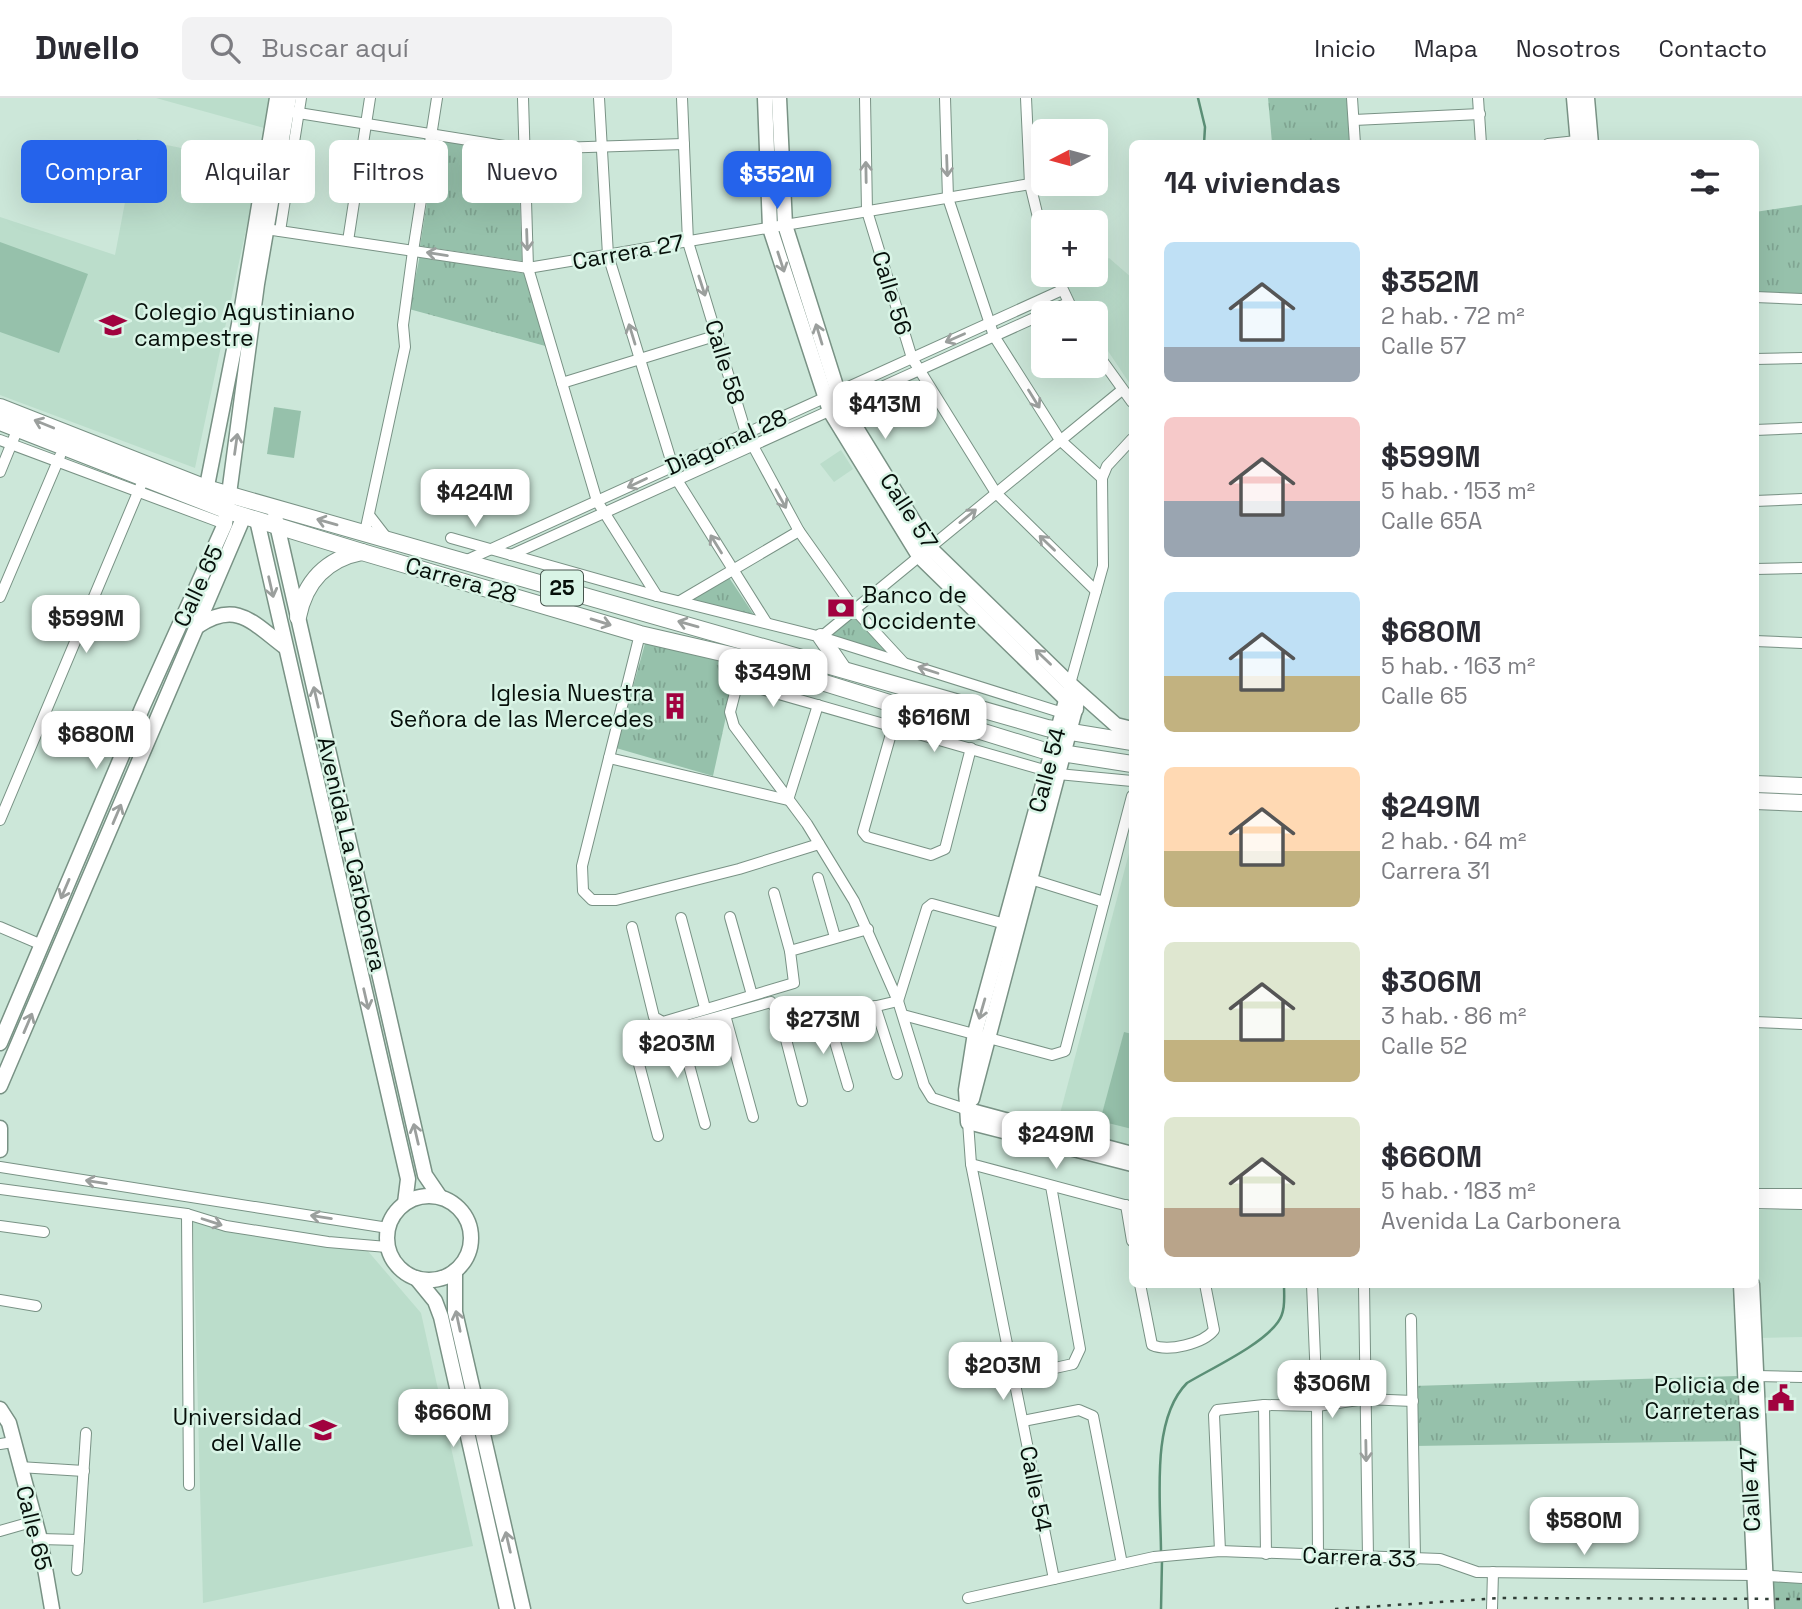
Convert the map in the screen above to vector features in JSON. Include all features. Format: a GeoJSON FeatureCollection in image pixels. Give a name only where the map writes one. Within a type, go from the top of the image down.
{"type":"FeatureCollection","features":[{"type":"Feature","properties":{"kind":"main road","name":"Carrera 28"},"geometry":{"type":"LineString","coordinates":[[0,407],[205,495],[226,518],[250,518],[640,634],[744,658],[1058,754],[1129,764]]}},
{"type":"Feature","properties":{"kind":"main road","name":"Carrera 28"},"geometry":{"type":"LineString","coordinates":[[0,422],[18,428],[61,454],[142,484],[205,495],[229,495],[386,537],[1064,732],[1129,742]]}},
{"type":"Feature","properties":{"kind":"main road"},"geometry":{"type":"LineString","coordinates":[[298,617],[303,596],[315,577],[331,563],[362,552]]}},
{"type":"Feature","properties":{"kind":"main road"},"geometry":{"type":"LineString","coordinates":[[821,637],[843,669]]}},
{"type":"Feature","properties":{"kind":"main road"},"geometry":{"type":"LineString","coordinates":[[1759,784],[1802,786]]}},
{"type":"Feature","properties":{"kind":"main road"},"geometry":{"type":"LineString","coordinates":[[1759,802],[1802,803]]}},
{"type":"Feature","properties":{"kind":"street"},"geometry":{"type":"LineString","coordinates":[[205,495],[240,319],[277,98]]}},
{"type":"Feature","properties":{"kind":"street"},"geometry":{"type":"LineString","coordinates":[[291,107],[301,98]]}},
{"type":"Feature","properties":{"kind":"street"},"geometry":{"type":"LineString","coordinates":[[348,241],[370,98]]}},
{"type":"Feature","properties":{"kind":"street"},"geometry":{"type":"LineString","coordinates":[[365,532],[397,394],[405,347],[404,317],[437,98]]}},
{"type":"Feature","properties":{"kind":"street"},"geometry":{"type":"LineString","coordinates":[[523,98],[524,140]]}},
{"type":"Feature","properties":{"kind":"street"},"geometry":{"type":"LineString","coordinates":[[599,98],[608,255],[677,480],[766,622]]}},
{"type":"Feature","properties":{"kind":"street","name":"Calle 58"},"geometry":{"type":"LineString","coordinates":[[682,98],[688,242],[751,446],[799,531],[855,610],[904,662]]}},
{"type":"Feature","properties":{"kind":"street","name":"Calle 57"},"geometry":{"type":"LineString","coordinates":[[765,98],[770,228],[833,401],[925,552],[1068,708]]}},
{"type":"Feature","properties":{"kind":"street","name":"Calle 57"},"geometry":{"type":"LineString","coordinates":[[779,98],[785,225],[833,401]]}},
{"type":"Feature","properties":{"kind":"street","name":"Calle 56"},"geometry":{"type":"LineString","coordinates":[[865,98],[867,211],[912,358],[996,493],[1096,591]]}},
{"type":"Feature","properties":{"kind":"street"},"geometry":{"type":"LineString","coordinates":[[945,98],[948,198],[995,336],[1060,440],[1102,478],[1107,466],[1129,442]]}},
{"type":"Feature","properties":{"kind":"street"},"geometry":{"type":"LineString","coordinates":[[1026,98],[1030,184],[1036,210]]}},
{"type":"Feature","properties":{"kind":"street"},"geometry":{"type":"LineString","coordinates":[[1352,98],[1355,140]]}},
{"type":"Feature","properties":{"kind":"street"},"geometry":{"type":"LineString","coordinates":[[1479,98],[1481,140]]}},
{"type":"Feature","properties":{"kind":"street"},"geometry":{"type":"LineString","coordinates":[[1574,98],[1582,137]]}},
{"type":"Feature","properties":{"kind":"street"},"geometry":{"type":"LineString","coordinates":[[1582,137],[1587,98]]}},
{"type":"Feature","properties":{"kind":"street"},"geometry":{"type":"LineString","coordinates":[[291,107],[366,124],[468,140]]}},
{"type":"Feature","properties":{"kind":"street","name":"Calle 65"},"geometry":{"type":"LineString","coordinates":[[0,1043],[226,518],[291,107]]}},
{"type":"Feature","properties":{"kind":"street"},"geometry":{"type":"LineString","coordinates":[[1354,120],[1480,114]]}},
{"type":"Feature","properties":{"kind":"street"},"geometry":{"type":"LineString","coordinates":[[582,147],[684,144]]}},
{"type":"Feature","properties":{"kind":"street","name":"Carrera 27"},"geometry":{"type":"LineString","coordinates":[[273,230],[528,268],[1030,184]]}},
{"type":"Feature","properties":{"kind":"street"},"geometry":{"type":"LineString","coordinates":[[526,203],[528,268],[597,501],[657,596]]}},
{"type":"Feature","properties":{"kind":"street"},"geometry":{"type":"LineString","coordinates":[[1061,287],[1067,301]]}},
{"type":"Feature","properties":{"kind":"street","name":"Diagonal 28"},"geometry":{"type":"LineString","coordinates":[[510,555],[751,446],[912,358],[1062,290]]}},
{"type":"Feature","properties":{"kind":"street"},"geometry":{"type":"LineString","coordinates":[[1759,296],[1802,299]]}},
{"type":"Feature","properties":{"kind":"street","name":"Diagonal 28"},"geometry":{"type":"LineString","coordinates":[[467,561],[746,433],[918,370],[1031,320]]}},
{"type":"Feature","properties":{"kind":"street"},"geometry":{"type":"LineString","coordinates":[[562,383],[718,335]]}},
{"type":"Feature","properties":{"kind":"street"},"geometry":{"type":"LineString","coordinates":[[1759,359],[1802,358]]}},
{"type":"Feature","properties":{"kind":"street"},"geometry":{"type":"LineString","coordinates":[[1108,370],[1129,398]]}},
{"type":"Feature","properties":{"kind":"street"},"geometry":{"type":"LineString","coordinates":[[821,637],[1122,390]]}},
{"type":"Feature","properties":{"kind":"street"},"geometry":{"type":"LineString","coordinates":[[0,472],[18,428]]}},
{"type":"Feature","properties":{"kind":"street"},"geometry":{"type":"LineString","coordinates":[[1759,430],[1802,428]]}},
{"type":"Feature","properties":{"kind":"street"},"geometry":{"type":"LineString","coordinates":[[0,440],[61,454],[0,597]]}},
{"type":"Feature","properties":{"kind":"street","name":"Calle 54"},"geometry":{"type":"LineString","coordinates":[[1054,1579],[971,1164],[966,1090],[1064,732],[1103,566],[1102,478]]}},
{"type":"Feature","properties":{"kind":"street"},"geometry":{"type":"LineString","coordinates":[[0,820],[142,484],[226,518]]}},
{"type":"Feature","properties":{"kind":"street"},"geometry":{"type":"LineString","coordinates":[[1759,501],[1802,499]]}},
{"type":"Feature","properties":{"kind":"street","name":"Avenida La Carbonera"},"geometry":{"type":"LineString","coordinates":[[273,507],[425,1175],[440,1197]]}},
{"type":"Feature","properties":{"kind":"street"},"geometry":{"type":"LineString","coordinates":[[369,515],[386,537]]}},
{"type":"Feature","properties":{"kind":"street","name":"Calle 65"},"geometry":{"type":"LineString","coordinates":[[0,1086],[197,627],[250,518]]}},
{"type":"Feature","properties":{"kind":"street","name":"Avenida La Carbonera"},"geometry":{"type":"LineString","coordinates":[[250,518],[285,647],[408,1179],[405,1203]]}},
{"type":"Feature","properties":{"kind":"street"},"geometry":{"type":"LineString","coordinates":[[680,601],[799,531]]}},
{"type":"Feature","properties":{"kind":"street","name":"Carrera 28"},"geometry":{"type":"LineString","coordinates":[[451,538],[657,596],[821,637],[1068,708]]}},
{"type":"Feature","properties":{"kind":"street","name":"Calle 57"},"geometry":{"type":"LineString","coordinates":[[925,552],[1116,725],[1129,728]]}},
{"type":"Feature","properties":{"kind":"street"},"geometry":{"type":"LineString","coordinates":[[1759,569],[1802,568]]}},
{"type":"Feature","properties":{"kind":"street"},"geometry":{"type":"LineString","coordinates":[[197,627],[211,618],[230,613],[247,620],[285,647]]}},
{"type":"Feature","properties":{"kind":"street"},"geometry":{"type":"LineString","coordinates":[[640,634],[582,866],[583,891],[592,900],[615,900],[819,844]]}},
{"type":"Feature","properties":{"kind":"street"},"geometry":{"type":"LineString","coordinates":[[1759,641],[1802,643]]}},
{"type":"Feature","properties":{"kind":"street"},"geometry":{"type":"LineString","coordinates":[[744,658],[731,719],[819,844],[855,901],[898,1001],[923,1085],[932,1098],[968,1116],[1129,1163]]}},
{"type":"Feature","properties":{"kind":"street"},"geometry":{"type":"LineString","coordinates":[[737,682],[1053,772],[1129,780]]}},
{"type":"Feature","properties":{"kind":"street"},"geometry":{"type":"LineString","coordinates":[[788,800],[818,705]]}},
{"type":"Feature","properties":{"kind":"street"},"geometry":{"type":"LineString","coordinates":[[892,727],[863,832],[867,837],[918,851],[939,853],[945,849],[971,748]]}},
{"type":"Feature","properties":{"kind":"street"},"geometry":{"type":"LineString","coordinates":[[609,758],[788,800]]}},
{"type":"Feature","properties":{"kind":"street"},"geometry":{"type":"LineString","coordinates":[[903,1015],[1052,1055],[1065,1051],[1129,807]]}},
{"type":"Feature","properties":{"kind":"street"},"geometry":{"type":"LineString","coordinates":[[1024,877],[1104,902]]}},
{"type":"Feature","properties":{"kind":"street"},"geometry":{"type":"LineString","coordinates":[[818,878],[835,937]]}},
{"type":"Feature","properties":{"kind":"street"},"geometry":{"type":"LineString","coordinates":[[632,927],[654,1017],[663,1022],[794,983],[790,951],[774,893]]}},
{"type":"Feature","properties":{"kind":"street"},"geometry":{"type":"LineString","coordinates":[[898,1001],[928,908],[932,904],[1011,925]]}},
{"type":"Feature","properties":{"kind":"street"},"geometry":{"type":"LineString","coordinates":[[730,917],[752,995]]}},
{"type":"Feature","properties":{"kind":"street"},"geometry":{"type":"LineString","coordinates":[[681,918],[705,1008]]}},
{"type":"Feature","properties":{"kind":"street"},"geometry":{"type":"LineString","coordinates":[[0,927],[42,944]]}},
{"type":"Feature","properties":{"kind":"street"},"geometry":{"type":"LineString","coordinates":[[790,951],[867,929]]}},
{"type":"Feature","properties":{"kind":"street"},"geometry":{"type":"LineString","coordinates":[[783,1028],[898,1001]]}},
{"type":"Feature","properties":{"kind":"street"},"geometry":{"type":"LineString","coordinates":[[659,1136],[635,1044],[639,1039],[771,1002],[783,1028],[802,1101]]}},
{"type":"Feature","properties":{"kind":"street"},"geometry":{"type":"LineString","coordinates":[[875,1006],[897,1074]]}},
{"type":"Feature","properties":{"kind":"street"},"geometry":{"type":"LineString","coordinates":[[725,1015],[753,1116]]}},
{"type":"Feature","properties":{"kind":"street"},"geometry":{"type":"LineString","coordinates":[[828,1018],[848,1086]]}},
{"type":"Feature","properties":{"kind":"street"},"geometry":{"type":"LineString","coordinates":[[1759,1022],[1802,1024]]}},
{"type":"Feature","properties":{"kind":"street"},"geometry":{"type":"LineString","coordinates":[[679,1028],[705,1124]]}},
{"type":"Feature","properties":{"kind":"street"},"geometry":{"type":"LineString","coordinates":[[968,1116],[1129,1153]]}},
{"type":"Feature","properties":{"kind":"street"},"geometry":{"type":"LineString","coordinates":[[0,1128],[0,1150]]}},
{"type":"Feature","properties":{"kind":"street"},"geometry":{"type":"LineString","coordinates":[[971,1164],[1129,1206]]}},
{"type":"Feature","properties":{"kind":"street"},"geometry":{"type":"LineString","coordinates":[[0,1167],[388,1228]]}},
{"type":"Feature","properties":{"kind":"street"},"geometry":{"type":"LineString","coordinates":[[1014,1377],[1073,1364],[1080,1349],[1051,1185]]}},
{"type":"Feature","properties":{"kind":"street"},"geometry":{"type":"LineString","coordinates":[[0,1189],[187,1214],[226,1226],[328,1242],[387,1247]]}},
{"type":"Feature","properties":{"kind":"street"},"geometry":{"type":"LineString","coordinates":[[1759,1194],[1802,1194]]}},
{"type":"Feature","properties":{"kind":"street"},"geometry":{"type":"LineString","coordinates":[[417,1279],[437,1280],[455,1271],[468,1252],[470,1229],[459,1209],[440,1197],[425,1196],[405,1203],[396,1211],[388,1228],[387,1247],[395,1264],[417,1279],[435,1301],[441,1317],[507,1609]]}},
{"type":"Feature","properties":{"kind":"street"},"geometry":{"type":"LineString","coordinates":[[1759,1203],[1802,1205]]}},
{"type":"Feature","properties":{"kind":"street"},"geometry":{"type":"LineString","coordinates":[[187,1214],[189,1485]]}},
{"type":"Feature","properties":{"kind":"street"},"geometry":{"type":"LineString","coordinates":[[0,1226],[44,1232]]}},
{"type":"Feature","properties":{"kind":"street"},"geometry":{"type":"LineString","coordinates":[[455,1271],[456,1312],[523,1609]]}},
{"type":"Feature","properties":{"kind":"street"},"geometry":{"type":"LineString","coordinates":[[1141,1288],[1152,1345],[1160,1348],[1200,1341],[1214,1330],[1206,1288]]}},
{"type":"Feature","properties":{"kind":"street"},"geometry":{"type":"LineString","coordinates":[[1312,1288],[1317,1406],[1318,1556]]}},
{"type":"Feature","properties":{"kind":"street"},"geometry":{"type":"LineString","coordinates":[[1364,1288],[1368,1558]]}},
{"type":"Feature","properties":{"kind":"street","name":"Calle 47"},"geometry":{"type":"LineString","coordinates":[[1741,1288],[1760,1575],[1767,1609]]}},
{"type":"Feature","properties":{"kind":"street","name":"Calle 47"},"geometry":{"type":"LineString","coordinates":[[1752,1288],[1760,1575],[1756,1609]]}},
{"type":"Feature","properties":{"kind":"street"},"geometry":{"type":"LineString","coordinates":[[0,1300],[36,1306]]}},
{"type":"Feature","properties":{"kind":"street"},"geometry":{"type":"LineString","coordinates":[[1411,1319],[1415,1560]]}},
{"type":"Feature","properties":{"kind":"street"},"geometry":{"type":"LineString","coordinates":[[1756,1376],[1802,1377]]}},
{"type":"Feature","properties":{"kind":"street"},"geometry":{"type":"LineString","coordinates":[[1220,1551],[1214,1415],[1217,1410],[1264,1405],[1317,1406],[1365,1399],[1413,1401]]}},
{"type":"Feature","properties":{"kind":"street"},"geometry":{"type":"LineString","coordinates":[[1264,1405],[1266,1554]]}},
{"type":"Feature","properties":{"kind":"street","name":"Calle 65"},"geometry":{"type":"LineString","coordinates":[[0,1409],[9,1423],[7,1443],[19,1467],[40,1539],[52,1609]]}},
{"type":"Feature","properties":{"kind":"street"},"geometry":{"type":"LineString","coordinates":[[1023,1421],[1086,1411],[1093,1416],[1122,1564]]}},
{"type":"Feature","properties":{"kind":"street"},"geometry":{"type":"LineString","coordinates":[[77,1570],[86,1433]]}},
{"type":"Feature","properties":{"kind":"street"},"geometry":{"type":"LineString","coordinates":[[19,1467],[84,1471]]}},
{"type":"Feature","properties":{"kind":"street"},"geometry":{"type":"LineString","coordinates":[[0,1531],[35,1521]]}},
{"type":"Feature","properties":{"kind":"street"},"geometry":{"type":"LineString","coordinates":[[40,1539],[79,1540]]}},
{"type":"Feature","properties":{"kind":"street","name":"Carrera 33"},"geometry":{"type":"LineString","coordinates":[[968,1598],[1154,1557],[1220,1551],[1440,1559],[1476,1572],[1760,1575],[1802,1578]]}},
{"type":"Feature","properties":{"kind":"street"},"geometry":{"type":"LineString","coordinates":[[1492,1609],[1493,1572]]}},
{"type":"Feature","properties":{"kind":"shaded area"},"geometry":{"type":"Polygon","coordinates":[[[156,98],[273,98],[268,129],[156,98]]]}},
{"type":"Feature","properties":{"kind":"shaded area","name":"Colegio Agustiniano campestre"},"geometry":{"type":"Polygon","coordinates":[[[167,145],[181,148],[181,203],[252,203],[195,468],[0,395],[0,217],[115,255],[125,203],[167,203],[167,145]]]}},
{"type":"Feature","properties":{"kind":"shaded area"},"geometry":{"type":"Polygon","coordinates":[[[1109,258],[1129,275],[1129,382],[1108,351],[1108,301],[1074,301],[1065,288],[1108,287],[1109,258]]]}},
{"type":"Feature","properties":{"kind":"shaded area"},"geometry":{"type":"Polygon","coordinates":[[[841,450],[853,469],[834,482],[820,464],[841,450]]]}},
{"type":"Feature","properties":{"kind":"shaded area"},"geometry":{"type":"Polygon","coordinates":[[[1129,853],[1129,1146],[1057,1125],[1129,853]]]}},
{"type":"Feature","properties":{"kind":"shaded area"},"geometry":{"type":"Polygon","coordinates":[[[1802,1209],[1802,1337],[1758,1338],[1759,1210],[1802,1209]]]}},
{"type":"Feature","properties":{"kind":"shaded area","name":"Universidad del Valle"},"geometry":{"type":"Polygon","coordinates":[[[193,1221],[367,1250],[421,1313],[473,1546],[203,1603],[193,1221]]]}},
{"type":"Feature","properties":{"kind":"green space"},"geometry":{"type":"Polygon","coordinates":[[[1268,98],[1351,98],[1353,140],[1272,140],[1268,98]]]}},
{"type":"Feature","properties":{"kind":"green space"},"geometry":{"type":"Polygon","coordinates":[[[448,142],[462,144],[462,203],[520,203],[522,261],[420,246],[427,203],[448,203],[448,142]]]}},
{"type":"Feature","properties":{"kind":"green space"},"geometry":{"type":"Polygon","coordinates":[[[1802,205],[1802,298],[1759,295],[1759,211],[1802,205]]]}},
{"type":"Feature","properties":{"kind":"green space"},"geometry":{"type":"Polygon","coordinates":[[[0,242],[88,274],[59,353],[0,332],[0,242]]]}},
{"type":"Feature","properties":{"kind":"green space"},"geometry":{"type":"Polygon","coordinates":[[[420,255],[527,274],[549,347],[409,309],[420,255]]]}},
{"type":"Feature","properties":{"kind":"green space"},"geometry":{"type":"Polygon","coordinates":[[[274,407],[301,411],[294,458],[267,454],[274,407]]]}},
{"type":"Feature","properties":{"kind":"green space"},"geometry":{"type":"Polygon","coordinates":[[[728,576],[754,615],[692,600],[728,576]]]}},
{"type":"Feature","properties":{"kind":"green space"},"geometry":{"type":"Polygon","coordinates":[[[855,616],[890,656],[831,635],[855,616]]]}},
{"type":"Feature","properties":{"kind":"green space"},"geometry":{"type":"Polygon","coordinates":[[[646,640],[738,662],[713,776],[616,748],[646,640]]]}},
{"type":"Feature","properties":{"kind":"green space"},"geometry":{"type":"Polygon","coordinates":[[[1124,1032],[1129,1033],[1129,1128],[1100,1121],[1124,1032]]]}},
{"type":"Feature","properties":{"kind":"green space"},"geometry":{"type":"Polygon","coordinates":[[[1737,1376],[1740,1441],[1414,1446],[1413,1386],[1737,1376]]]}},
{"type":"Feature","properties":{"kind":"green space"},"geometry":{"type":"Polygon","coordinates":[[[1766,1575],[1802,1578],[1802,1609],[1767,1609],[1766,1575]]]}},
{"type":"Feature","properties":{"kind":"waterway"},"geometry":{"type":"LineString","coordinates":[[1198,98],[1205,127],[1204,140]]}},
{"type":"Feature","properties":{"kind":"waterway"},"geometry":{"type":"LineString","coordinates":[[1161,1553],[1160,1463],[1167,1418],[1175,1399],[1187,1383],[1271,1331],[1282,1313],[1284,1288]]}},
{"type":"Feature","properties":{"kind":"waterway"},"geometry":{"type":"LineString","coordinates":[[1161,1609],[1162,1560]]}},
{"type":"Feature","properties":{"kind":"railway"},"geometry":{"type":"LineString","coordinates":[[1335,1609],[1501,1598],[1802,1599]]}},
{"type":"Feature","properties":{"kind":"place","name":"Colegio Agustiniano campestre"},"geometry":{"type":"Point","coordinates":[113,325]}},
{"type":"Feature","properties":{"kind":"place","name":"Banco de Occidente"},"geometry":{"type":"Point","coordinates":[841,608]}},
{"type":"Feature","properties":{"kind":"place","name":"Iglesia Nuestra Señora de las Mercedes"},"geometry":{"type":"Point","coordinates":[675,706]}},
{"type":"Feature","properties":{"kind":"place","name":"Policia de Carreteras"},"geometry":{"type":"Point","coordinates":[1781,1398]}},
{"type":"Feature","properties":{"kind":"place","name":"Universidad del Valle"},"geometry":{"type":"Point","coordinates":[323,1430]}}]}
